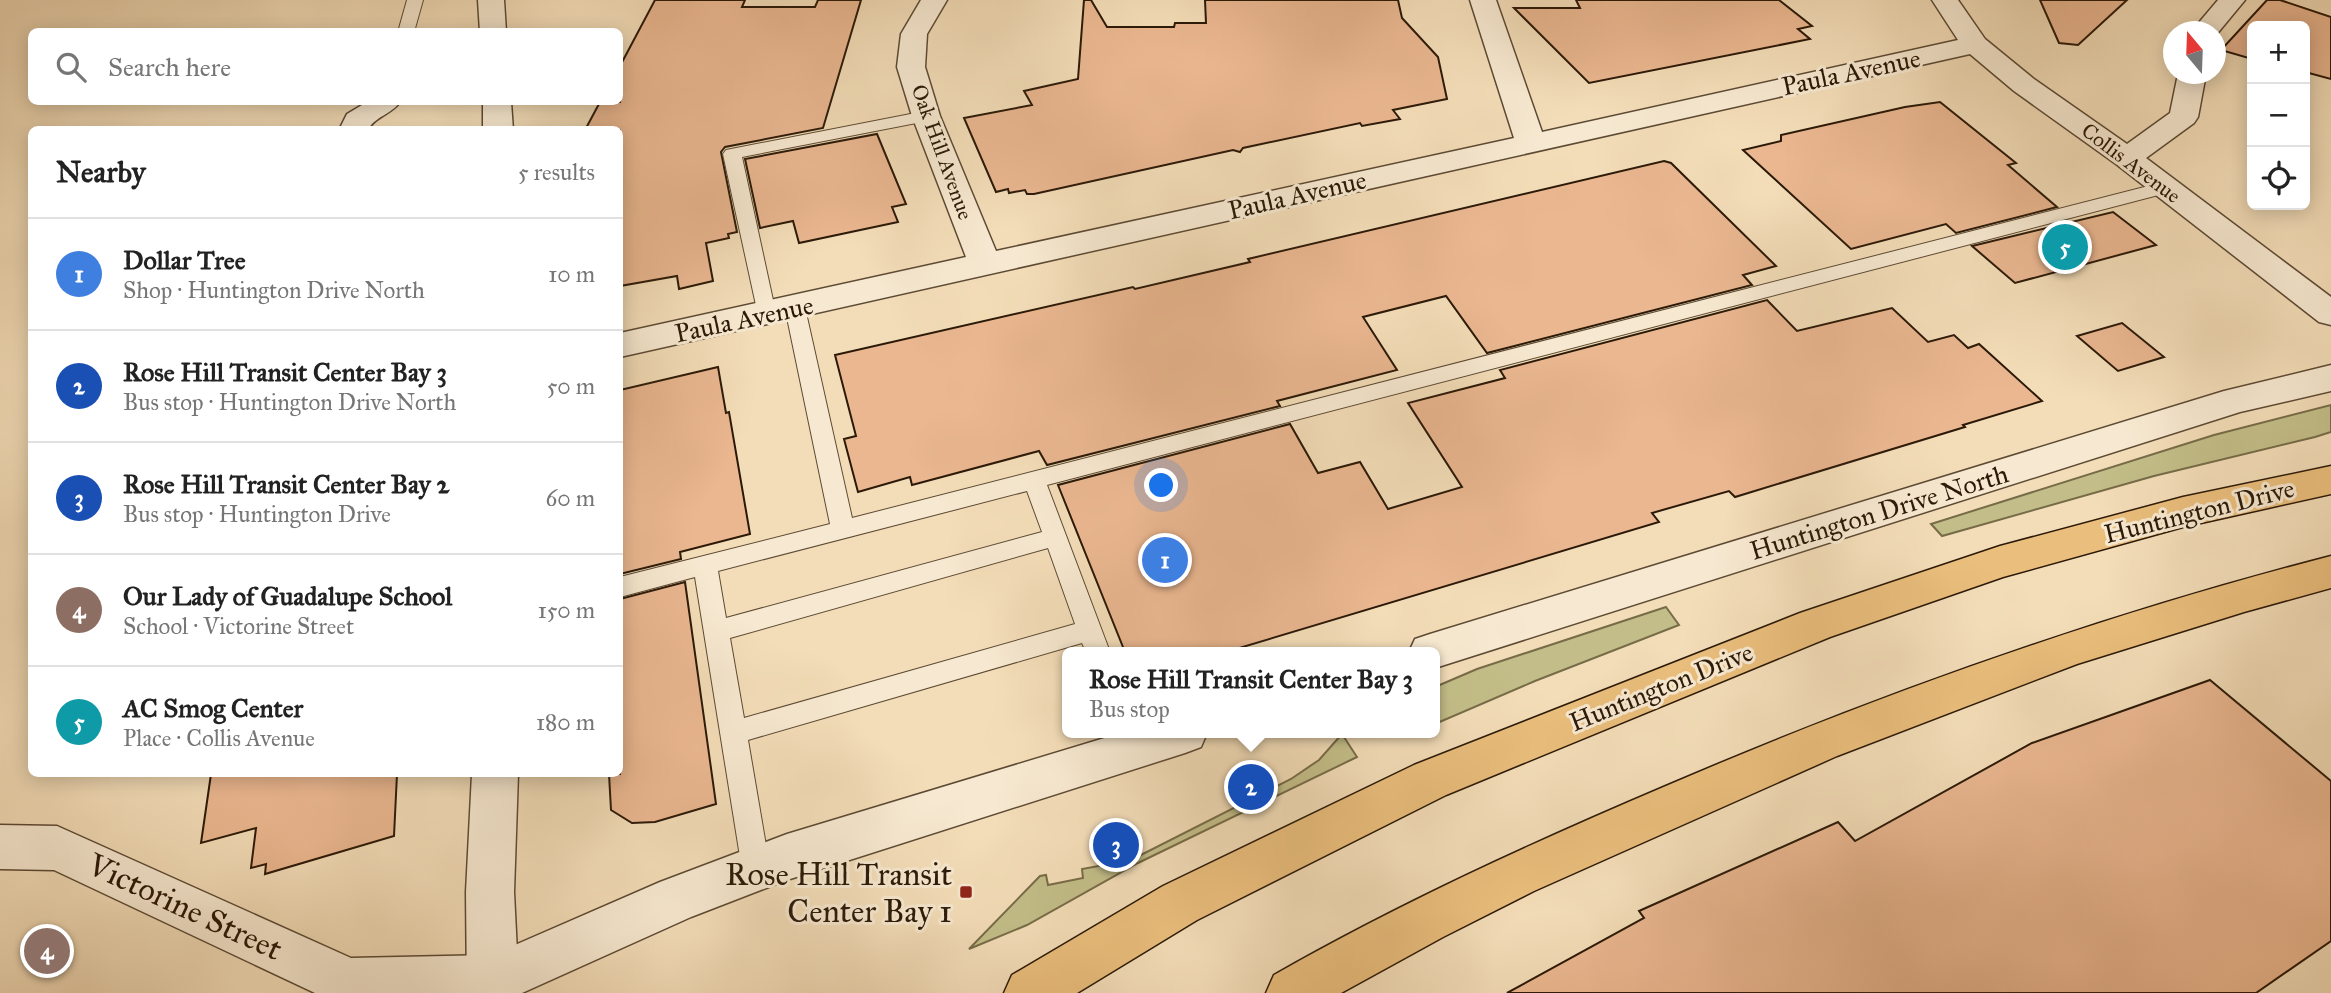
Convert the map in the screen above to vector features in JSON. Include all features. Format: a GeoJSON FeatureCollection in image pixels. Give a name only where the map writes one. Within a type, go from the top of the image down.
{"type":"FeatureCollection","features":[{"type":"Feature","properties":{"kind":"main road","name":"Huntington Drive"},"geometry":{"type":"LineString","coordinates":[[1030,993],[1180,903],[1430,780],[1802,630],[2000,562],[2183,512],[2331,480]]}},
{"type":"Feature","properties":{"kind":"main road"},"geometry":{"type":"LineString","coordinates":[[1292,993],[1345,961],[1549,859],[1772,760],[2032,662],[2241,595],[2331,572]]}},
{"type":"Feature","properties":{"kind":"street"},"geometry":{"type":"LineString","coordinates":[[491,0],[493,28]]}},
{"type":"Feature","properties":{"kind":"street","name":"Oak Hill Avenue"},"geometry":{"type":"LineString","coordinates":[[934,0],[915,34],[911,67],[926,116],[986,266]]}},
{"type":"Feature","properties":{"kind":"street"},"geometry":{"type":"LineString","coordinates":[[1482,0],[1531,143]]}},
{"type":"Feature","properties":{"kind":"street","name":"Collis Avenue"},"geometry":{"type":"LineString","coordinates":[[1945,0],[1975,45],[2024,85],[2127,158],[2331,313]]}},
{"type":"Feature","properties":{"kind":"street"},"geometry":{"type":"LineString","coordinates":[[2214,21],[2232,0]]}},
{"type":"Feature","properties":{"kind":"street","name":"Paula Avenue"},"geometry":{"type":"LineString","coordinates":[[623,344],[1975,45]]}},
{"type":"Feature","properties":{"kind":"street"},"geometry":{"type":"LineString","coordinates":[[2127,158],[2185,117],[2190,84]]}},
{"type":"Feature","properties":{"kind":"street"},"geometry":{"type":"LineString","coordinates":[[355,126],[357,120],[381,105]]}},
{"type":"Feature","properties":{"kind":"street"},"geometry":{"type":"LineString","coordinates":[[497,105],[498,126]]}},
{"type":"Feature","properties":{"kind":"street","name":"Huntington Drive North"},"geometry":{"type":"LineString","coordinates":[[1440,649],[2237,400],[2331,378]]}},
{"type":"Feature","properties":{"kind":"street"},"geometry":{"type":"LineString","coordinates":[[495,777],[486,988],[677,899],[756,869],[1132,741],[1152,738]]}},
{"type":"Feature","properties":{"kind":"street","name":"Victorine Street"},"geometry":{"type":"LineString","coordinates":[[0,847],[57,848],[350,983],[486,988]]}},
{"type":"Feature","properties":{"kind":"lane"},"geometry":{"type":"LineString","coordinates":[[407,28],[415,0]]}},
{"type":"Feature","properties":{"kind":"lane"},"geometry":{"type":"LineString","coordinates":[[843,530],[732,154],[926,116]]}},
{"type":"Feature","properties":{"kind":"lane"},"geometry":{"type":"LineString","coordinates":[[623,586],[2164,188]]}},
{"type":"Feature","properties":{"kind":"lane"},"geometry":{"type":"LineString","coordinates":[[1034,480],[1094,641],[1070,647]]}},
{"type":"Feature","properties":{"kind":"lane"},"geometry":{"type":"LineString","coordinates":[[717,631],[1055,537]]}},
{"type":"Feature","properties":{"kind":"lane"},"geometry":{"type":"LineString","coordinates":[[705,565],[756,869]]}},
{"type":"Feature","properties":{"kind":"lane"},"geometry":{"type":"LineString","coordinates":[[733,733],[1062,649]]}},
{"type":"Feature","properties":{"kind":"shaded area"},"geometry":{"type":"Polygon","coordinates":[[[2331,405],[2331,432],[2315,437],[2154,476],[1942,536],[1931,524],[2214,435],[2331,405]]]}},
{"type":"Feature","properties":{"kind":"shaded area"},"geometry":{"type":"Polygon","coordinates":[[[1666,607],[1679,625],[1535,681],[1440,722],[1440,685],[1477,669],[1666,607]]]}},
{"type":"Feature","properties":{"kind":"shaded area"},"geometry":{"type":"Polygon","coordinates":[[[1338,738],[1345,738],[1357,757],[1138,863],[1027,925],[969,949],[1040,876],[1046,875],[1048,885],[1083,878],[1082,869],[1131,860],[1291,779],[1319,760],[1338,738]]]}},
{"type":"Feature","properties":{"kind":"building"},"geometry":{"type":"Polygon","coordinates":[[[655,0],[745,0],[742,7],[815,7],[818,0],[861,0],[823,128],[725,147],[721,152],[737,232],[728,234],[729,238],[706,243],[713,281],[679,289],[677,276],[623,285],[623,126],[587,126],[598,105],[623,105],[623,60],[655,0]]]}},
{"type":"Feature","properties":{"kind":"building"},"geometry":{"type":"Polygon","coordinates":[[[1084,0],[1091,0],[1107,27],[1174,27],[1175,23],[1206,23],[1205,0],[1398,0],[1402,18],[1438,57],[1447,99],[1393,110],[1400,119],[1362,126],[1360,123],[1243,148],[1240,152],[1233,150],[1034,194],[1027,194],[1025,190],[1009,193],[1008,189],[996,192],[964,118],[1032,105],[1024,91],[1078,79],[1084,0]]]}},
{"type":"Feature","properties":{"kind":"building"},"geometry":{"type":"Polygon","coordinates":[[[1576,0],[1779,0],[1812,26],[1798,29],[1810,39],[1589,83],[1514,8],[1580,8],[1576,0]]]}},
{"type":"Feature","properties":{"kind":"building"},"geometry":{"type":"Polygon","coordinates":[[[2040,0],[2127,0],[2078,45],[2059,43],[2040,0]]]}},
{"type":"Feature","properties":{"kind":"building"},"geometry":{"type":"Polygon","coordinates":[[[2267,0],[2280,0],[2331,17],[2331,79],[2310,73],[2310,21],[2248,21],[2267,0]]]}},
{"type":"Feature","properties":{"kind":"building"},"geometry":{"type":"Polygon","coordinates":[[[2247,22],[2247,58],[2226,51],[2226,45],[2247,22]]]}},
{"type":"Feature","properties":{"kind":"building"},"geometry":{"type":"Polygon","coordinates":[[[1940,102],[2016,163],[2008,165],[2057,207],[1956,233],[1946,224],[1851,249],[1743,150],[1781,141],[1781,135],[1905,107],[1940,102]]]}},
{"type":"Feature","properties":{"kind":"building"},"geometry":{"type":"Polygon","coordinates":[[[877,134],[906,204],[892,207],[898,222],[799,243],[793,221],[760,228],[745,159],[877,134]]]}},
{"type":"Feature","properties":{"kind":"building"},"geometry":{"type":"Polygon","coordinates":[[[1664,161],[1671,163],[1776,266],[1743,275],[1752,285],[1487,353],[1446,296],[1363,317],[1397,370],[1277,401],[1280,406],[1047,465],[1039,451],[912,485],[910,477],[858,492],[844,439],[856,436],[835,355],[1133,287],[1135,289],[1250,262],[1248,259],[1664,161]]]}},
{"type":"Feature","properties":{"kind":"building"},"geometry":{"type":"Polygon","coordinates":[[[2113,212],[2156,245],[2015,283],[1972,246],[2113,212]]]}},
{"type":"Feature","properties":{"kind":"building"},"geometry":{"type":"Polygon","coordinates":[[[1767,300],[1797,331],[1892,308],[1928,342],[1954,335],[1968,348],[1979,344],[2042,401],[1735,497],[1729,491],[1652,513],[1659,522],[1243,647],[1123,647],[1058,485],[1290,424],[1318,473],[1360,462],[1388,509],[1462,487],[1408,403],[1505,378],[1500,370],[1767,300]]]}},
{"type":"Feature","properties":{"kind":"building"},"geometry":{"type":"Polygon","coordinates":[[[2122,323],[2164,357],[2118,371],[2077,336],[2122,323]]]}},
{"type":"Feature","properties":{"kind":"building"},"geometry":{"type":"Polygon","coordinates":[[[718,367],[726,413],[729,412],[750,534],[680,552],[681,559],[623,573],[623,389],[718,367]]]}},
{"type":"Feature","properties":{"kind":"building"},"geometry":{"type":"Polygon","coordinates":[[[685,582],[716,804],[655,822],[632,823],[611,810],[609,777],[623,777],[623,598],[685,582]]]}},
{"type":"Feature","properties":{"kind":"building"},"geometry":{"type":"Polygon","coordinates":[[[2210,680],[2331,781],[2331,941],[2256,993],[1507,993],[1644,918],[1639,911],[1838,822],[1855,841],[2032,743],[2210,680]]]}},
{"type":"Feature","properties":{"kind":"building"},"geometry":{"type":"Polygon","coordinates":[[[211,777],[397,777],[394,836],[265,874],[266,864],[251,868],[256,828],[201,843],[211,777]]]}},
{"type":"Feature","properties":{"kind":"place","name":"AC Smog Center"},"geometry":{"type":"Point","coordinates":[2065,247]}},
{"type":"Feature","properties":{"kind":"place","name":"Dollar Tree"},"geometry":{"type":"Point","coordinates":[1165,560]}},
{"type":"Feature","properties":{"kind":"place","name":"Rose Hill Transit Center Bay 3"},"geometry":{"type":"Point","coordinates":[1251,787]}},
{"type":"Feature","properties":{"kind":"place","name":"Rose Hill Transit Center Bay 2"},"geometry":{"type":"Point","coordinates":[1116,845]}},
{"type":"Feature","properties":{"kind":"place","name":"Rose Hill Transit Center Bay 1"},"geometry":{"type":"Point","coordinates":[966,892]}},
{"type":"Feature","properties":{"kind":"place","name":"Our Lady of Guadalupe School"},"geometry":{"type":"Point","coordinates":[47,951]}}]}
